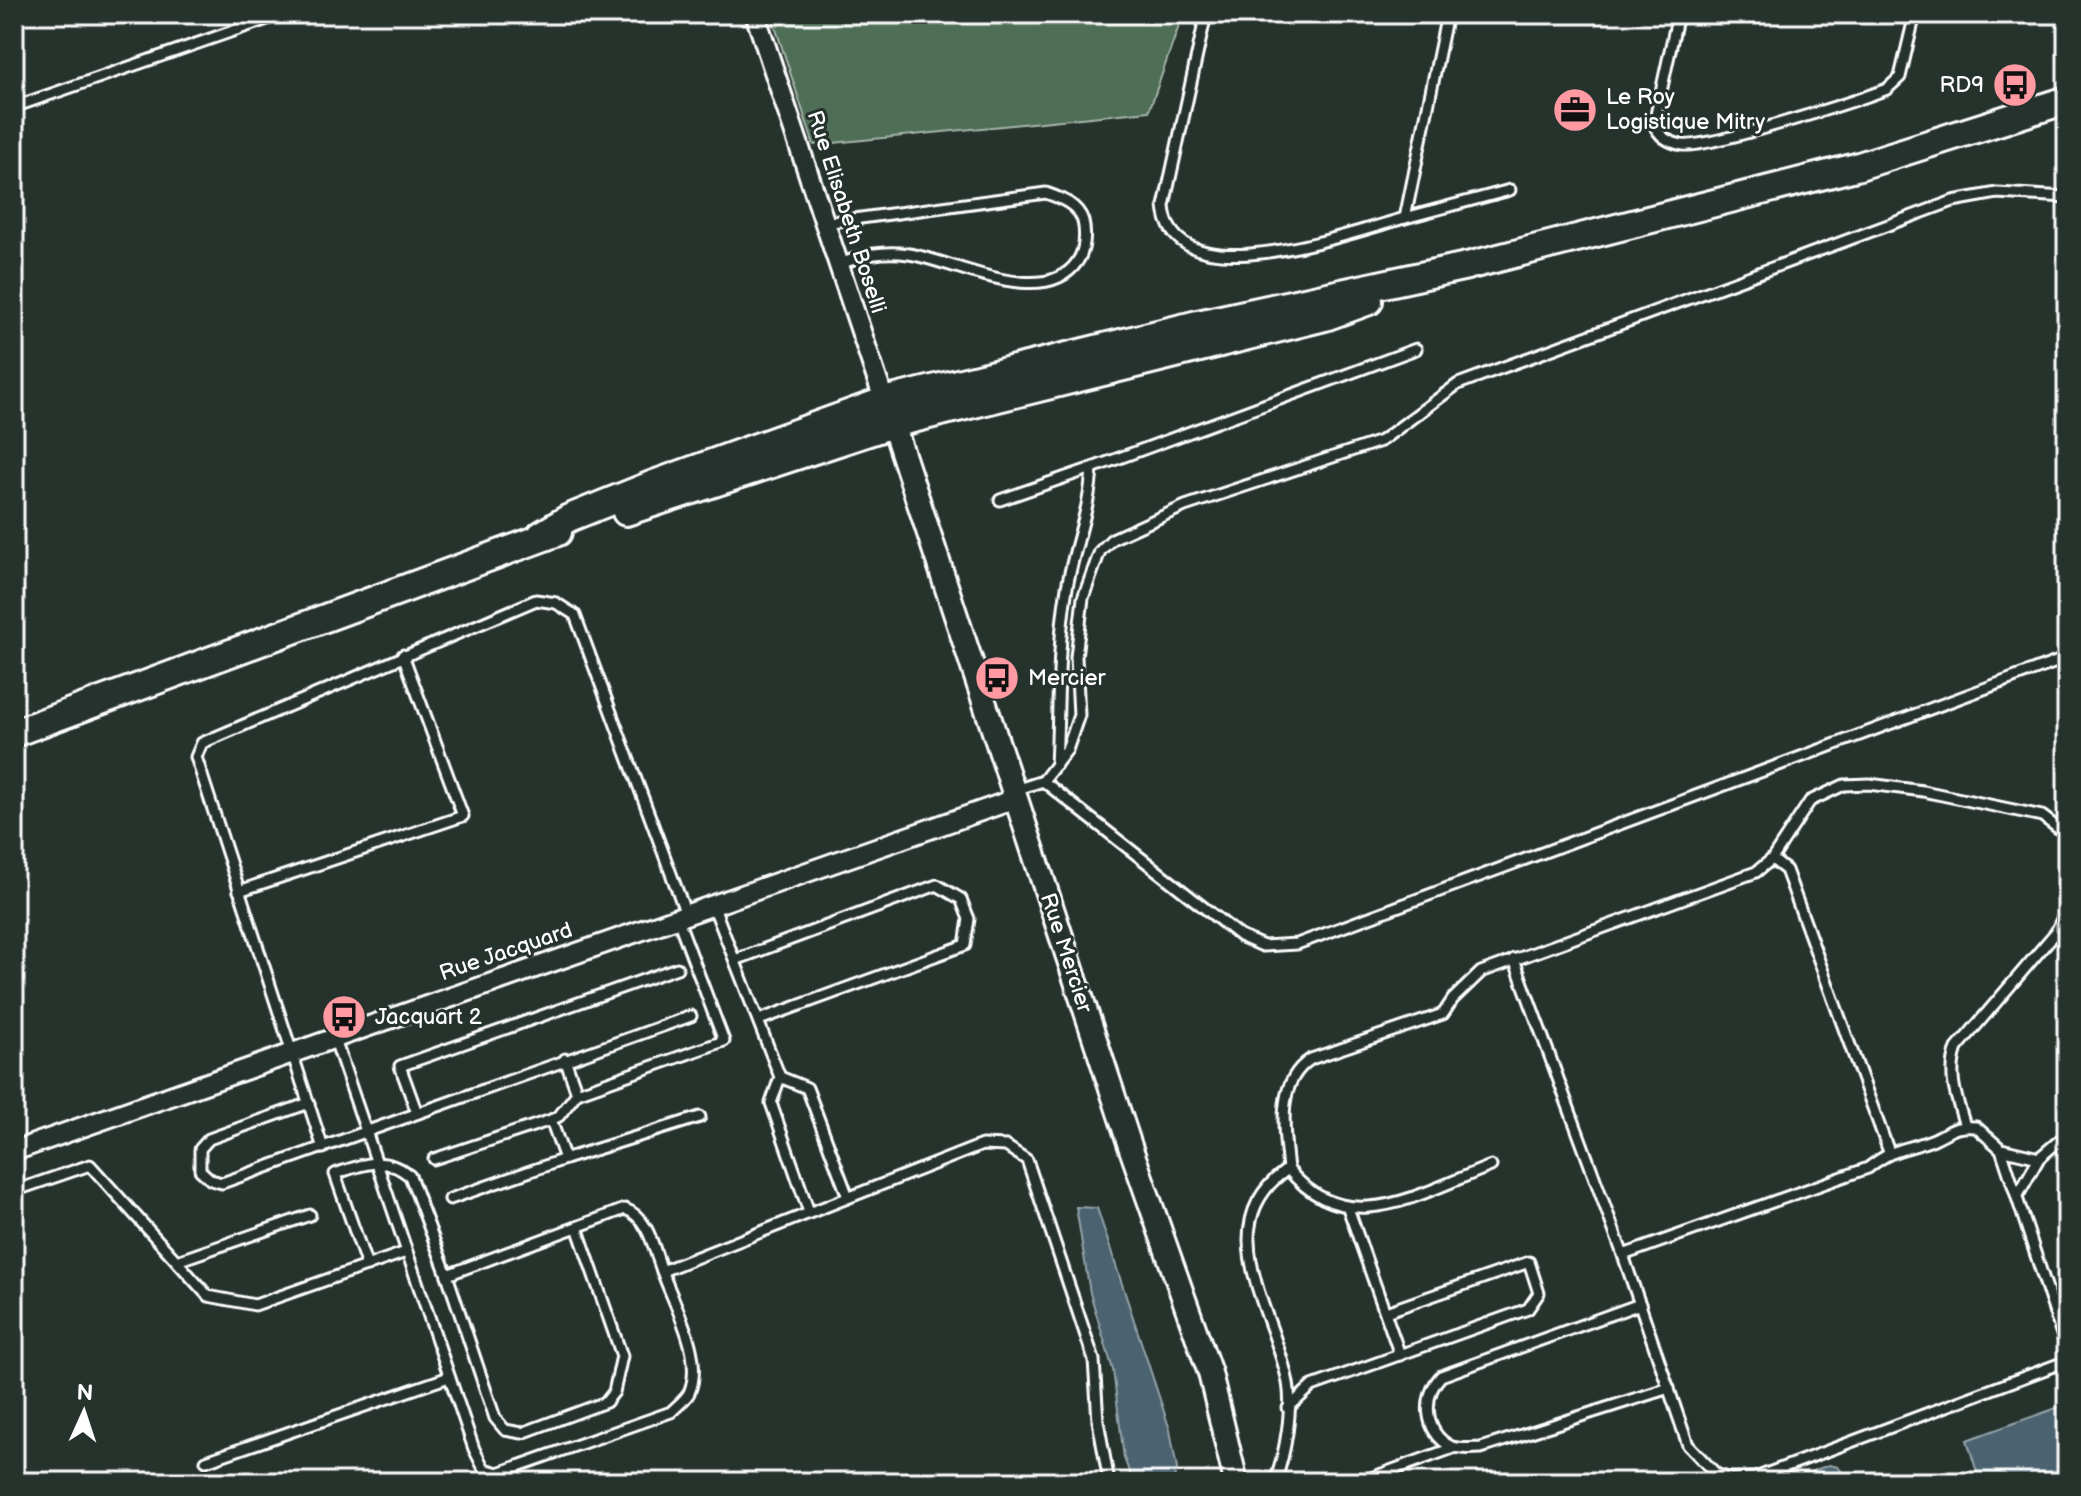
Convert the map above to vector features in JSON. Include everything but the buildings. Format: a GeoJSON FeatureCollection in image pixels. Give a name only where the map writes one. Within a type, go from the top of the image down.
{"type":"FeatureCollection","features":[{"type":"Feature","properties":{"kind":"main road"},"geometry":{"type":"LineString","coordinates":[[2036,109],[2067,92]]}},
{"type":"Feature","properties":{"kind":"main road"},"geometry":{"type":"LineString","coordinates":[[14,733],[541,535],[569,518],[651,485],[1198,324],[1467,266],[1856,167],[2067,100]]}},
{"type":"Feature","properties":{"kind":"main road"},"geometry":{"type":"LineString","coordinates":[[14,745],[83,709]]}},
{"type":"Feature","properties":{"kind":"street","name":"Rue Elisabeth Boselli"},"geometry":{"type":"LineString","coordinates":[[755,14],[888,413]]}},
{"type":"Feature","properties":{"kind":"street","name":"Rue Mercier"},"geometry":{"type":"LineString","coordinates":[[888,413],[1130,1146],[1210,1373],[1236,1482]]}},
{"type":"Feature","properties":{"kind":"street","name":"Rue Jacquard"},"geometry":{"type":"LineString","coordinates":[[14,1151],[713,905],[1014,795]]}},
{"type":"Feature","properties":{"kind":"lane"},"geometry":{"type":"LineString","coordinates":[[14,107],[282,14]]}},
{"type":"Feature","properties":{"kind":"lane"},"geometry":{"type":"LineString","coordinates":[[1206,14],[1164,206],[1169,228],[1177,237],[1205,249],[1252,257],[1510,190]]}},
{"type":"Feature","properties":{"kind":"lane"},"geometry":{"type":"LineString","coordinates":[[1405,218],[1447,14]]}},
{"type":"Feature","properties":{"kind":"lane"},"geometry":{"type":"LineString","coordinates":[[1678,14],[1654,124],[1663,137],[1684,145],[1731,136],[1887,89],[1900,77],[1915,14]]}},
{"type":"Feature","properties":{"kind":"lane"},"geometry":{"type":"LineString","coordinates":[[824,223],[1046,193],[1065,199],[1079,212],[1083,222],[1085,241],[1080,258],[1072,268],[1055,278],[1027,281],[983,277],[913,254],[889,252],[861,255],[838,265]]}},
{"type":"Feature","properties":{"kind":"lane"},"geometry":{"type":"LineString","coordinates":[[1014,795],[1043,781],[1067,750],[1079,715],[1076,657],[1088,576],[1100,551],[1112,539],[1185,506],[1381,441],[1458,384],[1953,201],[1997,193],[2067,197]]}},
{"type":"Feature","properties":{"kind":"lane"},"geometry":{"type":"LineString","coordinates":[[1000,500],[1416,349]]}},
{"type":"Feature","properties":{"kind":"lane"},"geometry":{"type":"LineString","coordinates":[[1056,765],[1060,632],[1072,553],[1083,524],[1092,468]]}},
{"type":"Feature","properties":{"kind":"lane"},"geometry":{"type":"LineString","coordinates":[[323,1148],[196,757],[202,743],[403,655],[536,600],[556,603],[575,615],[724,1041],[577,1093],[559,1116],[551,1120],[434,1159]]}},
{"type":"Feature","properties":{"kind":"lane"},"geometry":{"type":"LineString","coordinates":[[239,891],[463,816],[403,655]]}},
{"type":"Feature","properties":{"kind":"lane"},"geometry":{"type":"LineString","coordinates":[[1043,781],[1240,936],[1274,946],[1297,944],[2067,658]]}},
{"type":"Feature","properties":{"kind":"lane"},"geometry":{"type":"LineString","coordinates":[[1491,1166],[1384,1206],[1333,1206],[1304,1188],[1288,1169],[1285,1104],[1297,1068],[1311,1059],[1443,1014],[1481,972],[1756,872],[1772,859],[1810,801],[1844,785],[1869,784],[1923,791],[2042,816],[2067,835]]}},
{"type":"Feature","properties":{"kind":"lane"},"geometry":{"type":"LineString","coordinates":[[1772,859],[1786,870],[1889,1152]]}},
{"type":"Feature","properties":{"kind":"lane"},"geometry":{"type":"LineString","coordinates":[[735,960],[937,885],[961,899],[969,919],[965,945],[759,1020]]}},
{"type":"Feature","properties":{"kind":"lane"},"geometry":{"type":"LineString","coordinates":[[713,905],[780,1077],[771,1103],[809,1212]]}},
{"type":"Feature","properties":{"kind":"lane"},"geometry":{"type":"LineString","coordinates":[[1965,1126],[1953,1086],[1951,1065],[1957,1048],[2056,932],[2067,908]]}},
{"type":"Feature","properties":{"kind":"lane"},"geometry":{"type":"LineString","coordinates":[[1514,959],[1623,1255],[1688,1445],[1716,1474],[1744,1480],[2067,1361]]}},
{"type":"Feature","properties":{"kind":"lane"},"geometry":{"type":"LineString","coordinates":[[417,1113],[400,1066],[677,968]]}},
{"type":"Feature","properties":{"kind":"lane"},"geometry":{"type":"LineString","coordinates":[[309,1103],[209,1139],[200,1149],[200,1170],[211,1180],[222,1183],[691,1016]]}},
{"type":"Feature","properties":{"kind":"lane"},"geometry":{"type":"LineString","coordinates":[[334,1037],[364,1133],[479,1459],[484,1469],[498,1473]]}},
{"type":"Feature","properties":{"kind":"lane"},"geometry":{"type":"LineString","coordinates":[[565,1059],[577,1093]]}},
{"type":"Feature","properties":{"kind":"lane"},"geometry":{"type":"LineString","coordinates":[[780,1077],[807,1088],[848,1197]]}},
{"type":"Feature","properties":{"kind":"lane"},"geometry":{"type":"LineString","coordinates":[[450,1199],[700,1117]]}},
{"type":"Feature","properties":{"kind":"lane"},"geometry":{"type":"LineString","coordinates":[[551,1120],[565,1159]]}},
{"type":"Feature","properties":{"kind":"lane"},"geometry":{"type":"LineString","coordinates":[[1623,1255],[1868,1168],[1889,1152],[1935,1138],[1949,1128],[1976,1127],[2001,1149],[2039,1158]]}},
{"type":"Feature","properties":{"kind":"lane"},"geometry":{"type":"LineString","coordinates":[[2017,1197],[2039,1158],[2067,1134]]}},
{"type":"Feature","properties":{"kind":"lane"},"geometry":{"type":"LineString","coordinates":[[662,1271],[982,1145],[1006,1146],[1027,1160],[1094,1360],[1098,1421],[1109,1482]]}},
{"type":"Feature","properties":{"kind":"lane"},"geometry":{"type":"LineString","coordinates":[[2001,1149],[2067,1350]]}},
{"type":"Feature","properties":{"kind":"lane"},"geometry":{"type":"LineString","coordinates":[[367,1266],[335,1174],[374,1161],[401,1169],[410,1176],[495,1418],[505,1430],[522,1433],[606,1402],[614,1392],[622,1356],[577,1227]]}},
{"type":"Feature","properties":{"kind":"lane"},"geometry":{"type":"LineString","coordinates":[[14,1191],[90,1165],[208,1296],[255,1305],[406,1252]]}},
{"type":"Feature","properties":{"kind":"lane"},"geometry":{"type":"LineString","coordinates":[[1275,1482],[1288,1408],[1288,1381],[1249,1257],[1248,1232],[1256,1204],[1275,1178],[1288,1169]]}},
{"type":"Feature","properties":{"kind":"lane"},"geometry":{"type":"LineString","coordinates":[[1348,1208],[1400,1355]]}},
{"type":"Feature","properties":{"kind":"lane"},"geometry":{"type":"LineString","coordinates":[[447,1275],[625,1209],[636,1213],[662,1271],[691,1351],[693,1378],[688,1396],[671,1412],[498,1473],[489,1482]]}},
{"type":"Feature","properties":{"kind":"lane"},"geometry":{"type":"LineString","coordinates":[[177,1261],[310,1215]]}},
{"type":"Feature","properties":{"kind":"lane"},"geometry":{"type":"LineString","coordinates":[[1288,1408],[1312,1386],[1528,1309],[1539,1293],[1529,1262],[1386,1312]]}},
{"type":"Feature","properties":{"kind":"lane"},"geometry":{"type":"LineString","coordinates":[[1453,1448],[1437,1437],[1429,1416],[1431,1386],[1441,1376],[1640,1304]]}},
{"type":"Feature","properties":{"kind":"lane"},"geometry":{"type":"LineString","coordinates":[[206,1461],[449,1377]]}},
{"type":"Feature","properties":{"kind":"lane"},"geometry":{"type":"LineString","coordinates":[[1360,1482],[1453,1448],[1481,1448],[1669,1388]]}},
{"type":"Feature","properties":{"kind":"green space"},"geometry":{"type":"Polygon","coordinates":[[[771,14],[1183,14],[1149,111],[814,145],[771,14]]]}},
{"type":"Feature","properties":{"kind":"water"},"geometry":{"type":"Polygon","coordinates":[[[1076,1207],[1097,1208],[1170,1430],[1177,1469],[1173,1482],[1133,1482],[1124,1458],[1113,1370],[1090,1293],[1076,1207]]]}},
{"type":"Feature","properties":{"kind":"water"},"geometry":{"type":"Polygon","coordinates":[[[2062,1406],[2067,1419],[2067,1482],[1980,1482],[1967,1440],[2062,1406]]]}},
{"type":"Feature","properties":{"kind":"water"},"geometry":{"type":"Polygon","coordinates":[[[1829,1465],[1838,1467],[1850,1482],[1782,1482],[1829,1465]]]}},
{"type":"Feature","properties":{"kind":"place","name":"RD9"},"geometry":{"type":"Point","coordinates":[2015,85]}},
{"type":"Feature","properties":{"kind":"place","name":"Le Roy Logistique Mitry"},"geometry":{"type":"Point","coordinates":[1575,110]}},
{"type":"Feature","properties":{"kind":"place","name":"Mercier"},"geometry":{"type":"Point","coordinates":[997,678]}},
{"type":"Feature","properties":{"kind":"place","name":"Jacquart 2"},"geometry":{"type":"Point","coordinates":[344,1017]}}]}
